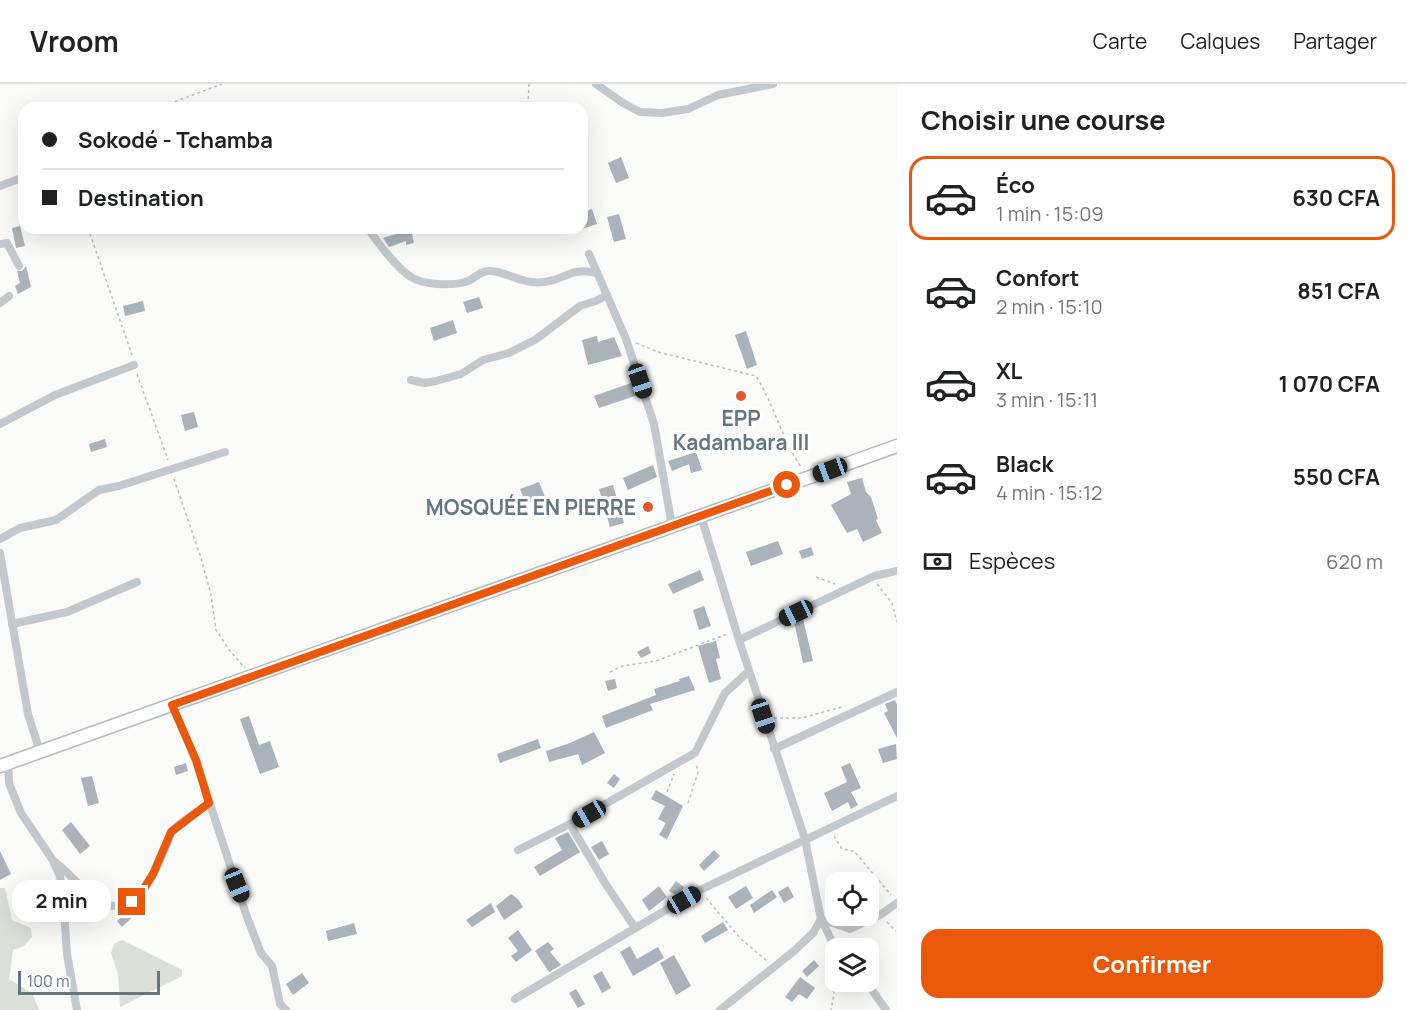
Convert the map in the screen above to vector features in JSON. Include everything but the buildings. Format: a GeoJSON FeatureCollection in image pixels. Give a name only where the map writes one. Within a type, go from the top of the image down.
{"type":"FeatureCollection","features":[{"type":"Feature","properties":{"kind":"main road"},"geometry":{"type":"LineString","coordinates":[[4,765],[897,446]]}},
{"type":"Feature","properties":{"kind":"street"},"geometry":{"type":"LineString","coordinates":[[596,84],[623,104],[640,112],[662,113],[688,109],[718,95],[773,84]]}},
{"type":"Feature","properties":{"kind":"street"},"geometry":{"type":"LineString","coordinates":[[0,186],[18,179]]}},
{"type":"Feature","properties":{"kind":"street"},"geometry":{"type":"LineString","coordinates":[[372,234],[403,270],[412,278],[423,282],[459,284],[469,282],[478,274],[489,270],[523,282],[535,283],[546,282],[575,271],[597,273]]}},
{"type":"Feature","properties":{"kind":"street"},"geometry":{"type":"LineString","coordinates":[[0,243],[7,243],[19,266]]}},
{"type":"Feature","properties":{"kind":"street"},"geometry":{"type":"LineString","coordinates":[[589,254],[626,339],[654,424],[672,526]]}},
{"type":"Feature","properties":{"kind":"street"},"geometry":{"type":"LineString","coordinates":[[411,380],[424,383],[461,374],[483,360],[509,353],[536,340],[580,306],[596,302],[607,295]]}},
{"type":"Feature","properties":{"kind":"street"},"geometry":{"type":"LineString","coordinates":[[0,303],[9,296]]}},
{"type":"Feature","properties":{"kind":"street"},"geometry":{"type":"LineString","coordinates":[[0,424],[55,395],[134,365]]}},
{"type":"Feature","properties":{"kind":"street"},"geometry":{"type":"LineString","coordinates":[[0,538],[20,528],[56,520],[99,490],[119,486],[225,452]]}},
{"type":"Feature","properties":{"kind":"street"},"geometry":{"type":"LineString","coordinates":[[701,516],[763,716],[805,839],[821,918],[829,936]]}},
{"type":"Feature","properties":{"kind":"street"},"geometry":{"type":"LineString","coordinates":[[0,554],[1,572],[28,714],[40,752]]}},
{"type":"Feature","properties":{"kind":"street"},"geometry":{"type":"LineString","coordinates":[[739,640],[873,576],[897,571]]}},
{"type":"Feature","properties":{"kind":"street"},"geometry":{"type":"LineString","coordinates":[[12,624],[67,612],[137,582]]}},
{"type":"Feature","properties":{"kind":"street"},"geometry":{"type":"LineString","coordinates":[[518,850],[570,824],[695,753],[725,693],[749,671]]}},
{"type":"Feature","properties":{"kind":"street"},"geometry":{"type":"LineString","coordinates":[[774,748],[897,692]]}},
{"type":"Feature","properties":{"kind":"street"},"geometry":{"type":"LineString","coordinates":[[172,705],[196,760],[247,917],[261,953],[272,966],[280,1004],[286,1010]]}},
{"type":"Feature","properties":{"kind":"street"},"geometry":{"type":"LineString","coordinates":[[4,765],[21,813],[52,859],[60,876],[66,954],[76,1010]]}},
{"type":"Feature","properties":{"kind":"street"},"geometry":{"type":"LineString","coordinates":[[515,999],[700,890],[897,796]]}},
{"type":"Feature","properties":{"kind":"street"},"geometry":{"type":"LineString","coordinates":[[52,859],[67,870],[94,898],[107,905],[132,902],[141,893],[153,874],[171,832],[209,803]]}},
{"type":"Feature","properties":{"kind":"street"},"geometry":{"type":"LineString","coordinates":[[570,824],[635,928]]}},
{"type":"Feature","properties":{"kind":"street"},"geometry":{"type":"LineString","coordinates":[[821,918],[850,929],[897,903]]}},
{"type":"Feature","properties":{"kind":"street"},"geometry":{"type":"LineString","coordinates":[[720,1010],[775,967],[813,933],[821,918]]}},
{"type":"Feature","properties":{"kind":"street"},"geometry":{"type":"LineString","coordinates":[[873,992],[886,1010]]}},
{"type":"Feature","properties":{"kind":"path"},"geometry":{"type":"LineString","coordinates":[[174,102],[222,84]]}},
{"type":"Feature","properties":{"kind":"path"},"geometry":{"type":"LineString","coordinates":[[528,102],[529,84]]}},
{"type":"Feature","properties":{"kind":"path"},"geometry":{"type":"LineString","coordinates":[[90,234],[201,558],[211,595],[216,630],[230,651],[243,664],[248,677]]}},
{"type":"Feature","properties":{"kind":"path"},"geometry":{"type":"LineString","coordinates":[[626,339],[658,352],[756,376],[766,392],[796,460],[808,478]]}},
{"type":"Feature","properties":{"kind":"path"},"geometry":{"type":"LineString","coordinates":[[873,576],[892,603],[897,622]]}},
{"type":"Feature","properties":{"kind":"path"},"geometry":{"type":"LineString","coordinates":[[610,672],[622,666],[656,661],[695,645],[722,638],[735,628]]}},
{"type":"Feature","properties":{"kind":"path"},"geometry":{"type":"LineString","coordinates":[[763,716],[796,719],[846,706]]}},
{"type":"Feature","properties":{"kind":"path"},"geometry":{"type":"LineString","coordinates":[[688,804],[698,772],[695,753]]}},
{"type":"Feature","properties":{"kind":"path"},"geometry":{"type":"LineString","coordinates":[[829,828],[842,849],[854,851],[897,903]]}},
{"type":"Feature","properties":{"kind":"path"},"geometry":{"type":"LineString","coordinates":[[700,890],[741,939],[775,967]]}},
{"type":"Feature","properties":{"kind":"path"},"geometry":{"type":"LineString","coordinates":[[882,913],[896,931]]}},
{"type":"Feature","properties":{"kind":"path"},"geometry":{"type":"LineString","coordinates":[[829,936],[834,994],[831,1010]]}},
{"type":"Feature","properties":{"kind":"shaded area"},"geometry":{"type":"Polygon","coordinates":[[[0,888],[5,888],[12,920],[31,928],[32,937],[24,946],[13,950],[9,979],[32,993],[39,1010],[0,1010],[0,888]]]}},
{"type":"Feature","properties":{"kind":"shaded area"},"geometry":{"type":"Polygon","coordinates":[[[122,940],[182,970],[182,976],[120,1007],[118,974],[111,953],[114,944],[122,940]]]}},
{"type":"Feature","properties":{"kind":"place","name":"EPP Kadambara III"},"geometry":{"type":"Point","coordinates":[741,396]}},
{"type":"Feature","properties":{"kind":"place","name":"MOSQUÉE EN PIERRE"},"geometry":{"type":"Point","coordinates":[648,507]}},
{"type":"Feature","properties":{"kind":"route"},"geometry":{"type":"LineString","coordinates":[[132,902],[141,893],[153,874],[171,832],[209,803],[189,741],[172,705],[787,485]]}}]}
